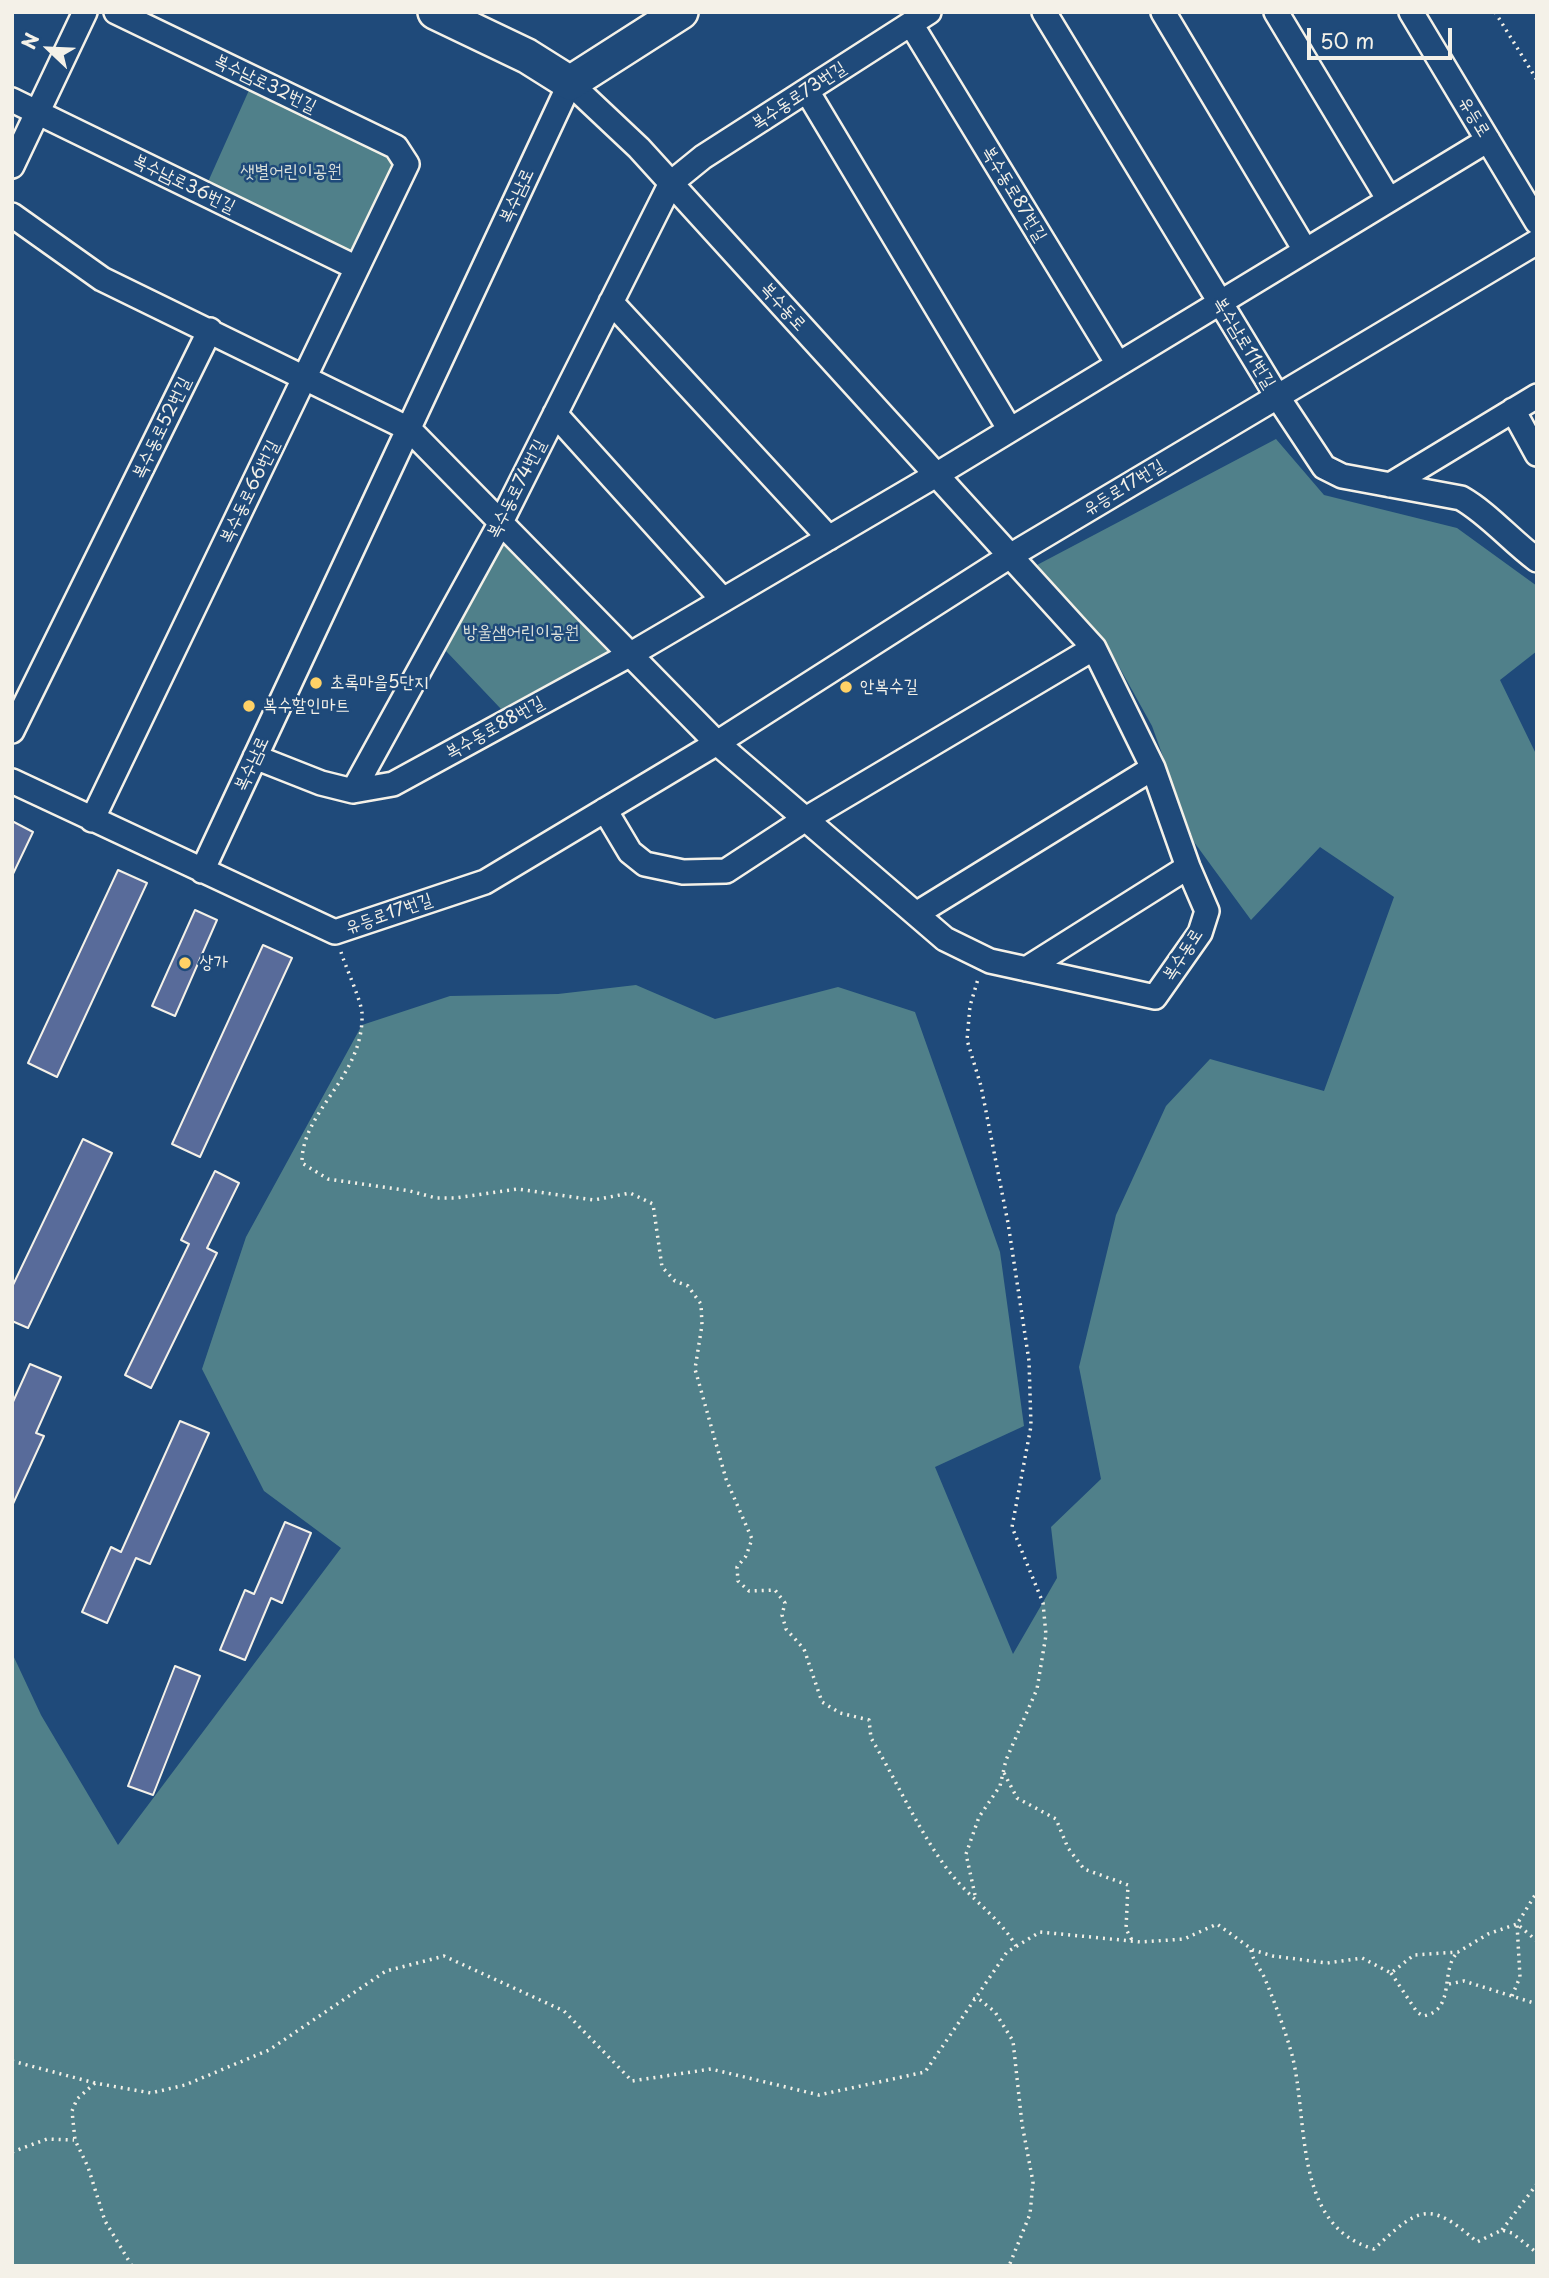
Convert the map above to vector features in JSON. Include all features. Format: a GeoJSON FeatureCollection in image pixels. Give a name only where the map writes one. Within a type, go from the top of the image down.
{"type":"FeatureCollection","features":[{"type":"Feature","properties":{"kind":"main road","name":"복수동로"},"geometry":{"type":"LineString","coordinates":[[435,12],[527,56],[570,83]]}},
{"type":"Feature","properties":{"kind":"main road"},"geometry":{"type":"LineString","coordinates":[[570,83],[681,12]]}},
{"type":"Feature","properties":{"kind":"street"},"geometry":{"type":"LineString","coordinates":[[12,166],[85,12]]}},
{"type":"Feature","properties":{"kind":"street","name":"복수남로32번길"},"geometry":{"type":"LineString","coordinates":[[117,12],[396,147],[407,164]]}},
{"type":"Feature","properties":{"kind":"street","name":"복수남로11번길"},"geometry":{"type":"LineString","coordinates":[[1044,12],[1219,302],[1324,467],[1342,476],[1461,498],[1478,508],[1511,540],[1537,559]]}},
{"type":"Feature","properties":{"kind":"street"},"geometry":{"type":"LineString","coordinates":[[1163,12],[1305,250]]}},
{"type":"Feature","properties":{"kind":"street"},"geometry":{"type":"LineString","coordinates":[[1276,12],[1388,200]]}},
{"type":"Feature","properties":{"kind":"street","name":"유등로"},"geometry":{"type":"LineString","coordinates":[[1412,12],[1537,222]]}},
{"type":"Feature","properties":{"kind":"street","name":"복수동로73번길"},"geometry":{"type":"LineString","coordinates":[[671,183],[703,157],[920,18]]}},
{"type":"Feature","properties":{"kind":"street","name":"복수동로87번길"},"geometry":{"type":"LineString","coordinates":[[920,18],[1118,364]]}},
{"type":"Feature","properties":{"kind":"street","name":"복수동로"},"geometry":{"type":"LineString","coordinates":[[570,83],[671,183],[1094,648],[1153,768],[1188,867],[1207,911],[1200,933],[1154,998],[982,957],[946,939],[717,743]]}},
{"type":"Feature","properties":{"kind":"street","name":"복수남로"},"geometry":{"type":"LineString","coordinates":[[202,870],[570,83]]}},
{"type":"Feature","properties":{"kind":"street"},"geometry":{"type":"LineString","coordinates":[[807,91],[1010,430]]}},
{"type":"Feature","properties":{"kind":"street","name":"복수남로36번길"},"geometry":{"type":"LineString","coordinates":[[12,100],[357,268]]}},
{"type":"Feature","properties":{"kind":"street"},"geometry":{"type":"LineString","coordinates":[[936,475],[1488,140]]}},
{"type":"Feature","properties":{"kind":"street","name":"복수동로66번길"},"geometry":{"type":"LineString","coordinates":[[92,820],[407,164]]}},
{"type":"Feature","properties":{"kind":"street","name":"복수동로74번길"},"geometry":{"type":"LineString","coordinates":[[354,791],[501,522],[671,183]]}},
{"type":"Feature","properties":{"kind":"street"},"geometry":{"type":"LineString","coordinates":[[12,215],[102,279],[409,429],[717,743]]}},
{"type":"Feature","properties":{"kind":"street","name":"유등로17번길"},"geometry":{"type":"LineString","coordinates":[[12,781],[335,932],[485,882],[717,743],[1010,556],[1537,242]]}},
{"type":"Feature","properties":{"kind":"street"},"geometry":{"type":"LineString","coordinates":[[611,302],[829,538]]}},
{"type":"Feature","properties":{"kind":"street","name":"복수동로52번길"},"geometry":{"type":"LineString","coordinates":[[12,732],[210,330]]}},
{"type":"Feature","properties":{"kind":"street"},"geometry":{"type":"LineString","coordinates":[[1390,485],[1537,396]]}},
{"type":"Feature","properties":{"kind":"street"},"geometry":{"type":"LineString","coordinates":[[1513,410],[1537,454]]}},
{"type":"Feature","properties":{"kind":"street"},"geometry":{"type":"LineString","coordinates":[[555,414],[723,600]]}},
{"type":"Feature","properties":{"kind":"street","name":"복수동로88번길"},"geometry":{"type":"LineString","coordinates":[[255,757],[321,783],[354,791],[393,784],[631,654],[936,475]]}},
{"type":"Feature","properties":{"kind":"street"},"geometry":{"type":"LineString","coordinates":[[605,810],[630,852],[645,863],[683,872],[726,871],[804,820],[1094,648]]}},
{"type":"Feature","properties":{"kind":"street"},"geometry":{"type":"LineString","coordinates":[[916,914],[1153,768]]}},
{"type":"Feature","properties":{"kind":"street"},"geometry":{"type":"LineString","coordinates":[[1026,969],[1188,867]]}},
{"type":"Feature","properties":{"kind":"path"},"geometry":{"type":"LineString","coordinates":[[1495,12],[1537,80]]}},
{"type":"Feature","properties":{"kind":"path"},"geometry":{"type":"LineString","coordinates":[[335,932],[362,1012],[356,1050],[345,1077],[302,1146],[302,1163],[328,1179],[436,1198],[518,1189],[594,1200],[630,1193],[653,1204],[662,1267],[675,1280],[688,1286],[701,1304],[701,1335],[695,1369],[726,1479],[752,1539],[746,1556],[737,1567],[738,1581],[749,1591],[775,1590],[780,1594],[785,1603],[782,1615],[786,1629],[804,1649],[822,1702],[840,1713],[869,1720],[871,1738],[929,1840],[952,1875],[976,1898],[1016,1946]]}},
{"type":"Feature","properties":{"kind":"path"},"geometry":{"type":"LineString","coordinates":[[976,1898],[966,1854],[979,1817],[1000,1786],[1037,1689],[1046,1635],[1043,1603],[1022,1559],[1012,1527],[1031,1426],[1030,1361],[1008,1223],[981,1086],[967,1041],[970,1006],[982,957]]}},
{"type":"Feature","properties":{"kind":"path"},"geometry":{"type":"LineString","coordinates":[[1003,1773],[1017,1798],[1056,1819],[1068,1849],[1084,1869],[1128,1885],[1126,1929],[1133,1942]]}},
{"type":"Feature","properties":{"kind":"path"},"geometry":{"type":"LineString","coordinates":[[1512,1996],[1520,1977],[1517,1924],[1537,1892]]}},
{"type":"Feature","properties":{"kind":"path"},"geometry":{"type":"LineString","coordinates":[[12,2061],[95,2083],[151,2094],[184,2085],[269,2050],[386,1971],[444,1956],[564,2011],[632,2081],[711,2069],[819,2095],[925,2072],[1007,1952],[1040,1932],[1133,1942],[1184,1939],[1217,1924],[1251,1948],[1273,1956],[1328,1963],[1362,1958],[1391,1973],[1423,2016],[1432,2014],[1441,2006],[1449,1984],[1448,1970],[1458,1951]]}},
{"type":"Feature","properties":{"kind":"path"},"geometry":{"type":"LineString","coordinates":[[1517,1924],[1537,1941]]}},
{"type":"Feature","properties":{"kind":"path"},"geometry":{"type":"LineString","coordinates":[[1391,1973],[1414,1955],[1458,1951],[1488,1934],[1517,1924]]}},
{"type":"Feature","properties":{"kind":"path"},"geometry":{"type":"LineString","coordinates":[[1251,1948],[1291,2053],[1300,2090],[1308,2168],[1331,2225],[1359,2244],[1374,2249],[1408,2217],[1430,2213],[1452,2220],[1477,2242],[1502,2230],[1537,2184]]}},
{"type":"Feature","properties":{"kind":"path"},"geometry":{"type":"LineString","coordinates":[[1449,1984],[1464,1981],[1537,2004]]}},
{"type":"Feature","properties":{"kind":"path"},"geometry":{"type":"LineString","coordinates":[[974,1999],[979,1998],[995,2012],[1013,2041],[1022,2124],[1033,2182],[1030,2214],[1009,2266]]}},
{"type":"Feature","properties":{"kind":"path"},"geometry":{"type":"LineString","coordinates":[[95,2083],[77,2099],[72,2111],[75,2140],[93,2180],[105,2221],[132,2266]]}},
{"type":"Feature","properties":{"kind":"path"},"geometry":{"type":"LineString","coordinates":[[12,2152],[47,2139],[75,2140]]}},
{"type":"Feature","properties":{"kind":"path"},"geometry":{"type":"LineString","coordinates":[[1502,2230],[1513,2233],[1537,2253]]}},
{"type":"Feature","properties":{"kind":"green space","name":"샛별어린이공원"},"geometry":{"type":"Polygon","coordinates":[[[250,88],[390,157],[392,169],[348,263],[203,193],[250,88]]]}},
{"type":"Feature","properties":{"kind":"green space"},"geometry":{"type":"Polygon","coordinates":[[[1276,439],[1324,495],[1457,528],[1537,586],[1537,651],[1500,680],[1537,756],[1537,2266],[12,2266],[12,1653],[41,1715],[118,1845],[341,1548],[264,1491],[202,1369],[246,1237],[362,1025],[450,996],[558,994],[636,985],[715,1019],[838,987],[915,1012],[1000,1252],[1024,1426],[935,1467],[1013,1654],[1057,1578],[1051,1527],[1101,1479],[1079,1367],[1116,1215],[1166,1106],[1210,1059],[1324,1091],[1394,897],[1320,847],[1251,920],[1194,842],[1152,726],[1106,643],[1037,565],[1276,439]]]}},
{"type":"Feature","properties":{"kind":"green space","name":"방울샘어린이공원"},"geometry":{"type":"Polygon","coordinates":[[[508,530],[613,649],[501,709],[446,651],[508,530]]]}},
{"type":"Feature","properties":{"kind":"building"},"geometry":{"type":"Polygon","coordinates":[[[12,821],[33,832],[12,876],[12,821]]]}},
{"type":"Feature","properties":{"kind":"building"},"geometry":{"type":"Polygon","coordinates":[[[118,870],[147,883],[57,1077],[28,1063],[118,870]]]}},
{"type":"Feature","properties":{"kind":"building","name":"상가"},"geometry":{"type":"Polygon","coordinates":[[[195,910],[217,920],[175,1016],[152,1006],[195,910]]]}},
{"type":"Feature","properties":{"kind":"building"},"geometry":{"type":"Polygon","coordinates":[[[263,945],[292,958],[200,1157],[172,1144],[263,945]]]}},
{"type":"Feature","properties":{"kind":"building"},"geometry":{"type":"Polygon","coordinates":[[[83,1139],[112,1153],[28,1328],[12,1321],[12,1287],[83,1139]]]}},
{"type":"Feature","properties":{"kind":"building"},"geometry":{"type":"Polygon","coordinates":[[[215,1171],[239,1183],[207,1248],[217,1253],[151,1388],[125,1375],[189,1244],[181,1240],[215,1171]]]}},
{"type":"Feature","properties":{"kind":"building"},"geometry":{"type":"Polygon","coordinates":[[[30,1364],[61,1377],[36,1433],[44,1436],[12,1506],[12,1404],[30,1364]]]}},
{"type":"Feature","properties":{"kind":"building"},"geometry":{"type":"Polygon","coordinates":[[[180,1421],[209,1433],[150,1564],[136,1558],[107,1623],[82,1612],[111,1547],[121,1552],[180,1421]]]}},
{"type":"Feature","properties":{"kind":"building"},"geometry":{"type":"Polygon","coordinates":[[[285,1522],[311,1533],[282,1603],[271,1598],[245,1660],[220,1650],[245,1590],[254,1594],[285,1522]]]}},
{"type":"Feature","properties":{"kind":"building"},"geometry":{"type":"Polygon","coordinates":[[[175,1666],[200,1676],[153,1795],[128,1786],[175,1666]]]}},
{"type":"Feature","properties":{"kind":"place","name":"초록마을5단지"},"geometry":{"type":"Point","coordinates":[316,683]}},
{"type":"Feature","properties":{"kind":"place","name":"안복수길"},"geometry":{"type":"Point","coordinates":[846,687]}},
{"type":"Feature","properties":{"kind":"place","name":"복수할인마트"},"geometry":{"type":"Point","coordinates":[249,706]}},
{"type":"Feature","properties":{"kind":"place","name":"상가"},"geometry":{"type":"Point","coordinates":[185,963]}}]}
